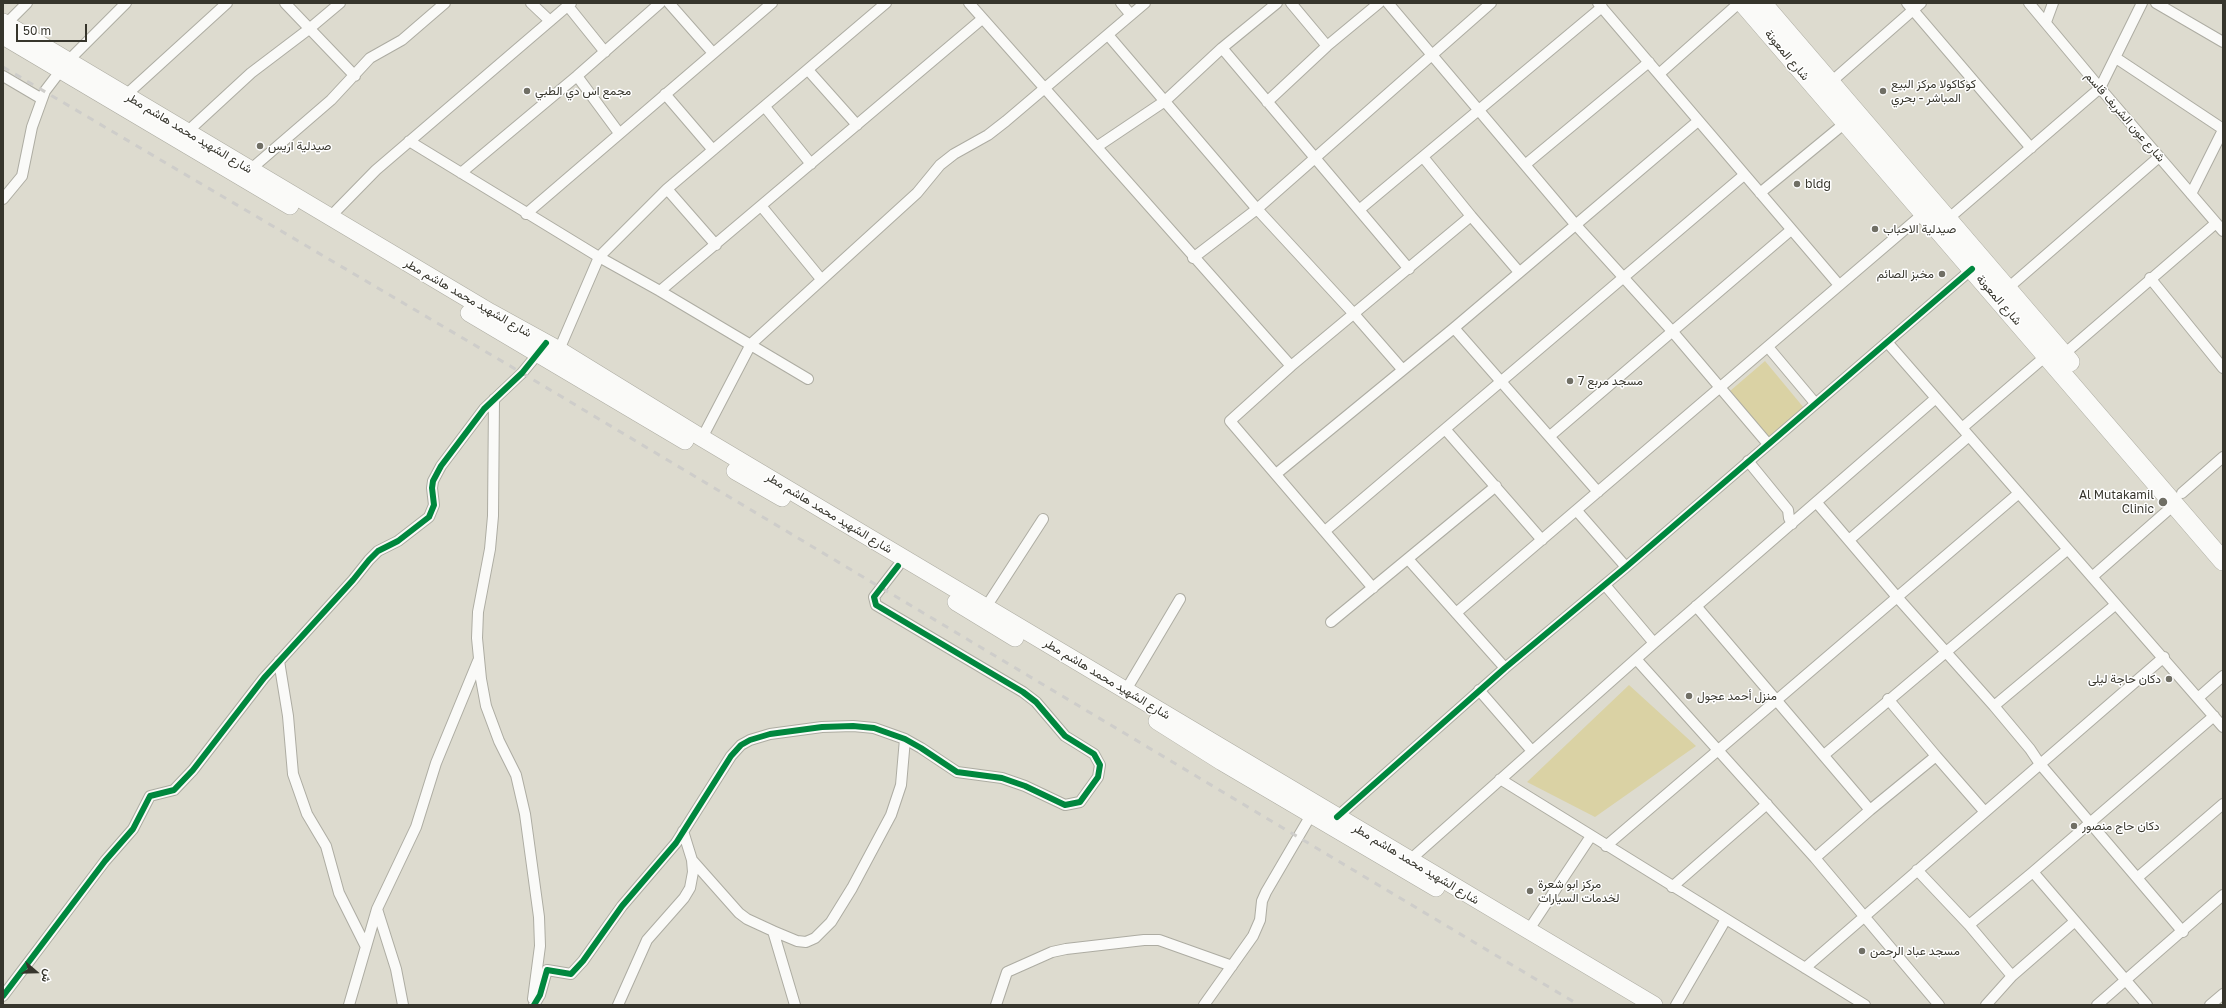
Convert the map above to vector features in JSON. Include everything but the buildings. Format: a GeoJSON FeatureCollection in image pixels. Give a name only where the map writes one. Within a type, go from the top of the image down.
{"type":"FeatureCollection","features":[{"type":"Feature","properties":{"kind":"highway","name":"شارع المعونة"},"geometry":{"type":"LineString","coordinates":[[1743,3],[1972,269],[2055,355],[2179,499],[2223,561]]}},
{"type":"Feature","properties":{"kind":"highway","name":"شارع المعونة"},"geometry":{"type":"LineString","coordinates":[[1762,3],[2008,288],[2055,355]]}},
{"type":"Feature","properties":{"kind":"highway","name":"شارع المعونة"},"geometry":{"type":"LineString","coordinates":[[2179,499],[2223,540]]}},
{"type":"Feature","properties":{"kind":"main road","name":"شارع الشهيد محمد هاشم مطر"},"geometry":{"type":"LineString","coordinates":[[4,27],[65,65],[702,438],[1654,1005]]}},
{"type":"Feature","properties":{"kind":"main road","name":"شارع الشهيد محمد هاشم مطر"},"geometry":{"type":"LineString","coordinates":[[65,65],[126,95],[251,169],[548,349],[981,618],[1123,700],[1311,815],[1632,1005]]}},
{"type":"Feature","properties":{"kind":"street"},"geometry":{"type":"LineString","coordinates":[[4,27],[27,3]]}},
{"type":"Feature","properties":{"kind":"street"},"geometry":{"type":"LineString","coordinates":[[3,199],[22,176],[32,127],[45,90],[65,65],[126,3]]}},
{"type":"Feature","properties":{"kind":"street"},"geometry":{"type":"LineString","coordinates":[[126,95],[227,3]]}},
{"type":"Feature","properties":{"kind":"street"},"geometry":{"type":"LineString","coordinates":[[286,3],[355,76]]}},
{"type":"Feature","properties":{"kind":"street"},"geometry":{"type":"LineString","coordinates":[[187,132],[250,73],[309,29],[340,3]]}},
{"type":"Feature","properties":{"kind":"street"},"geometry":{"type":"LineString","coordinates":[[251,169],[331,100],[355,76],[370,58],[402,40],[445,3]]}},
{"type":"Feature","properties":{"kind":"street"},"geometry":{"type":"LineString","coordinates":[[531,3],[550,21]]}},
{"type":"Feature","properties":{"kind":"street"},"geometry":{"type":"LineString","coordinates":[[461,174],[605,52],[660,3]]}},
{"type":"Feature","properties":{"kind":"street"},"geometry":{"type":"LineString","coordinates":[[669,3],[713,53]]}},
{"type":"Feature","properties":{"kind":"street"},"geometry":{"type":"LineString","coordinates":[[526,214],[772,3]]}},
{"type":"Feature","properties":{"kind":"street"},"geometry":{"type":"LineString","coordinates":[[3,996],[100,867],[133,829],[150,796],[174,790],[193,770],[279,661],[374,555],[404,536],[429,517],[434,510],[432,488],[438,471],[464,433],[494,399],[548,349],[599,257],[668,189],[886,3]]}},
{"type":"Feature","properties":{"kind":"street"},"geometry":{"type":"LineString","coordinates":[[969,3],[1098,146],[1193,258],[1291,366]]}},
{"type":"Feature","properties":{"kind":"street"},"geometry":{"type":"LineString","coordinates":[[1121,3],[1131,15]]}},
{"type":"Feature","properties":{"kind":"street"},"geometry":{"type":"LineString","coordinates":[[702,438],[751,344],[917,193],[940,165],[954,154],[988,135],[1046,88],[1145,3]]}},
{"type":"Feature","properties":{"kind":"street"},"geometry":{"type":"LineString","coordinates":[[1098,146],[1165,101],[1222,48],[1277,3]]}},
{"type":"Feature","properties":{"kind":"street"},"geometry":{"type":"LineString","coordinates":[[1291,3],[1327,46]]}},
{"type":"Feature","properties":{"kind":"street"},"geometry":{"type":"LineString","coordinates":[[1267,102],[1327,46],[1379,3]]}},
{"type":"Feature","properties":{"kind":"street"},"geometry":{"type":"LineString","coordinates":[[1388,3],[1526,164],[1575,224],[1672,331],[1768,444]]}},
{"type":"Feature","properties":{"kind":"street"},"geometry":{"type":"LineString","coordinates":[[1193,258],[1256,209],[1491,3]]}},
{"type":"Feature","properties":{"kind":"street"},"geometry":{"type":"LineString","coordinates":[[1659,74],[1739,3]]}},
{"type":"Feature","properties":{"kind":"street","name":"شارع عون الشريف قاسم"},"geometry":{"type":"LineString","coordinates":[[2029,3],[2223,231]]}},
{"type":"Feature","properties":{"kind":"street"},"geometry":{"type":"LineString","coordinates":[[2046,22],[2053,3]]}},
{"type":"Feature","properties":{"kind":"street"},"geometry":{"type":"LineString","coordinates":[[1948,219],[2100,88],[2142,3]]}},
{"type":"Feature","properties":{"kind":"street"},"geometry":{"type":"LineString","coordinates":[[2156,3],[2223,42]]}},
{"type":"Feature","properties":{"kind":"street"},"geometry":{"type":"LineString","coordinates":[[330,217],[353,192],[409,141],[570,4],[605,52]]}},
{"type":"Feature","properties":{"kind":"street"},"geometry":{"type":"LineString","coordinates":[[1359,210],[1479,110],[1600,5],[1839,285]]}},
{"type":"Feature","properties":{"kind":"street"},"geometry":{"type":"LineString","coordinates":[[1831,82],[1914,5],[2031,148]]}},
{"type":"Feature","properties":{"kind":"street"},"geometry":{"type":"LineString","coordinates":[[660,291],[762,207],[982,19]]}},
{"type":"Feature","properties":{"kind":"street"},"geometry":{"type":"LineString","coordinates":[[1108,35],[1256,209],[1354,314],[1402,369]]}},
{"type":"Feature","properties":{"kind":"street"},"geometry":{"type":"LineString","coordinates":[[1222,48],[1313,158],[1409,269]]}},
{"type":"Feature","properties":{"kind":"street"},"geometry":{"type":"LineString","coordinates":[[2116,58],[2223,130],[2191,194]]}},
{"type":"Feature","properties":{"kind":"street"},"geometry":{"type":"LineString","coordinates":[[1526,164],[1649,62]]}},
{"type":"Feature","properties":{"kind":"street"},"geometry":{"type":"LineString","coordinates":[[808,70],[857,126]]}},
{"type":"Feature","properties":{"kind":"street"},"geometry":{"type":"LineString","coordinates":[[3,76],[42,99]]}},
{"type":"Feature","properties":{"kind":"street"},"geometry":{"type":"LineString","coordinates":[[577,76],[619,133]]}},
{"type":"Feature","properties":{"kind":"street"},"geometry":{"type":"LineString","coordinates":[[665,94],[713,150]]}},
{"type":"Feature","properties":{"kind":"street"},"geometry":{"type":"LineString","coordinates":[[764,107],[811,164]]}},
{"type":"Feature","properties":{"kind":"street"},"geometry":{"type":"LineString","coordinates":[[1276,474],[1402,369],[1454,328],[1698,121]]}},
{"type":"Feature","properties":{"kind":"street"},"geometry":{"type":"LineString","coordinates":[[1760,193],[1845,123]]}},
{"type":"Feature","properties":{"kind":"street"},"geometry":{"type":"LineString","coordinates":[[409,141],[526,214],[751,344],[808,379]]}},
{"type":"Feature","properties":{"kind":"street"},"geometry":{"type":"LineString","coordinates":[[1423,157],[1519,272]]}},
{"type":"Feature","properties":{"kind":"street"},"geometry":{"type":"LineString","coordinates":[[2008,288],[2159,157]]}},
{"type":"Feature","properties":{"kind":"street"},"geometry":{"type":"LineString","coordinates":[[1326,531],[1445,428],[1744,175]]}},
{"type":"Feature","properties":{"kind":"street"},"geometry":{"type":"LineString","coordinates":[[668,189],[716,245]]}},
{"type":"Feature","properties":{"kind":"street"},"geometry":{"type":"LineString","coordinates":[[762,207],[821,279]]}},
{"type":"Feature","properties":{"kind":"street"},"geometry":{"type":"LineString","coordinates":[[1456,613],[1924,213]]}},
{"type":"Feature","properties":{"kind":"street"},"geometry":{"type":"LineString","coordinates":[[1373,588],[1326,531],[1230,421],[1291,366],[1472,216]]}},
{"type":"Feature","properties":{"kind":"street"},"geometry":{"type":"LineString","coordinates":[[1849,540],[1966,432],[2055,355],[2216,222]]}},
{"type":"Feature","properties":{"kind":"street"},"geometry":{"type":"LineString","coordinates":[[1550,436],[1791,230]]}},
{"type":"Feature","properties":{"kind":"street"},"geometry":{"type":"LineString","coordinates":[[1338,817],[1479,690],[1626,568],[1815,403],[1972,269]]}},
{"type":"Feature","properties":{"kind":"street"},"geometry":{"type":"LineString","coordinates":[[2150,278],[2223,368]]}},
{"type":"Feature","properties":{"kind":"street"},"geometry":{"type":"LineString","coordinates":[[1454,328],[1598,492]]}},
{"type":"Feature","properties":{"kind":"street"},"geometry":{"type":"LineString","coordinates":[[1887,342],[2115,605],[2164,657],[2223,727]]}},
{"type":"Feature","properties":{"kind":"street"},"geometry":{"type":"LineString","coordinates":[[1768,347],[1815,403]]}},
{"type":"Feature","properties":{"kind":"street"},"geometry":{"type":"LineString","coordinates":[[1411,859],[1696,606],[1817,503],[1936,398]]}},
{"type":"Feature","properties":{"kind":"street"},"geometry":{"type":"LineString","coordinates":[[494,399],[493,516],[490,549],[478,612],[479,657],[486,706],[499,741],[516,775],[525,814],[540,918],[540,946],[533,1005]]}},
{"type":"Feature","properties":{"kind":"street"},"geometry":{"type":"LineString","coordinates":[[1445,428],[1542,540]]}},
{"type":"Feature","properties":{"kind":"street"},"geometry":{"type":"LineString","coordinates":[[2092,577],[2179,499],[2223,457]]}},
{"type":"Feature","properties":{"kind":"street"},"geometry":{"type":"LineString","coordinates":[[1748,462],[1788,510],[1789,518],[1792,524]]}},
{"type":"Feature","properties":{"kind":"street"},"geometry":{"type":"LineString","coordinates":[[1331,622],[1496,486]]}},
{"type":"Feature","properties":{"kind":"street"},"geometry":{"type":"LineString","coordinates":[[1606,846],[1776,699],[1898,598],[2019,493]]}},
{"type":"Feature","properties":{"kind":"street"},"geometry":{"type":"LineString","coordinates":[[1817,503],[1945,652],[1994,706],[2090,824],[2183,932]]}},
{"type":"Feature","properties":{"kind":"street"},"geometry":{"type":"LineString","coordinates":[[1577,511],[1626,568]]}},
{"type":"Feature","properties":{"kind":"street"},"geometry":{"type":"LineString","coordinates":[[986,607],[1042,519]]}},
{"type":"Feature","properties":{"kind":"street"},"geometry":{"type":"LineString","coordinates":[[1824,755],[1888,699],[2067,550]]}},
{"type":"Feature","properties":{"kind":"street"},"geometry":{"type":"LineString","coordinates":[[1408,559],[1505,668]]}},
{"type":"Feature","properties":{"kind":"street"},"geometry":{"type":"LineString","coordinates":[[533,1005],[540,995],[547,970],[571,974],[583,961],[633,893],[665,857],[731,756],[740,745],[750,740],[783,732],[845,726],[874,728],[906,740],[957,772],[1002,778],[1025,786],[1064,805],[1080,802],[1098,778],[1100,765],[1094,754],[1065,736],[1036,702],[1023,692],[876,605],[874,597],[898,566]]}},
{"type":"Feature","properties":{"kind":"street"},"geometry":{"type":"LineString","coordinates":[[1605,585],[1654,643]]}},
{"type":"Feature","properties":{"kind":"street"},"geometry":{"type":"LineString","coordinates":[[1126,690],[1180,599]]}},
{"type":"Feature","properties":{"kind":"street"},"geometry":{"type":"LineString","coordinates":[[1994,706],[2115,605]]}},
{"type":"Feature","properties":{"kind":"street"},"geometry":{"type":"LineString","coordinates":[[1696,606],[1741,661],[1776,699],[1870,810]]}},
{"type":"Feature","properties":{"kind":"street"},"geometry":{"type":"LineString","coordinates":[[349,1005],[377,909],[416,827],[438,757],[479,657]]}},
{"type":"Feature","properties":{"kind":"street"},"geometry":{"type":"LineString","coordinates":[[1805,968],[1984,811],[2164,657]]}},
{"type":"Feature","properties":{"kind":"street"},"geometry":{"type":"LineString","coordinates":[[1636,659],[1815,858],[1939,1005]]}},
{"type":"Feature","properties":{"kind":"street"},"geometry":{"type":"LineString","coordinates":[[279,661],[288,716],[293,774],[297,788],[307,814],[326,846],[339,893],[366,948]]}},
{"type":"Feature","properties":{"kind":"street"},"geometry":{"type":"LineString","coordinates":[[2198,698],[2223,676]]}},
{"type":"Feature","properties":{"kind":"street"},"geometry":{"type":"LineString","coordinates":[[1479,690],[1532,751]]}},
{"type":"Feature","properties":{"kind":"street"},"geometry":{"type":"LineString","coordinates":[[1888,699],[1984,811]]}},
{"type":"Feature","properties":{"kind":"street"},"geometry":{"type":"LineString","coordinates":[[1969,925],[2090,824],[2214,716]]}},
{"type":"Feature","properties":{"kind":"street"},"geometry":{"type":"LineString","coordinates":[[692,860],[739,913],[747,919],[797,941],[806,942],[815,938],[831,922],[856,882],[891,816],[900,785],[906,740]]}},
{"type":"Feature","properties":{"kind":"street"},"geometry":{"type":"LineString","coordinates":[[1815,858],[1870,810],[1936,756]]}},
{"type":"Feature","properties":{"kind":"street"},"geometry":{"type":"LineString","coordinates":[[1500,779],[1672,887],[1805,968],[1860,1004]]}},
{"type":"Feature","properties":{"kind":"street"},"geometry":{"type":"LineString","coordinates":[[1672,887],[1767,804]]}},
{"type":"Feature","properties":{"kind":"street"},"geometry":{"type":"LineString","coordinates":[[2137,878],[2223,804]]}},
{"type":"Feature","properties":{"kind":"street"},"geometry":{"type":"LineString","coordinates":[[1204,1005],[1253,936],[1260,920],[1262,901],[1266,892],[1311,815]]}},
{"type":"Feature","properties":{"kind":"street"},"geometry":{"type":"LineString","coordinates":[[618,1005],[647,940],[684,898],[690,888],[693,872],[692,860],[683,831]]}},
{"type":"Feature","properties":{"kind":"street"},"geometry":{"type":"LineString","coordinates":[[1528,931],[1591,836]]}},
{"type":"Feature","properties":{"kind":"street"},"geometry":{"type":"LineString","coordinates":[[1917,870],[1969,925],[2012,976]]}},
{"type":"Feature","properties":{"kind":"street"},"geometry":{"type":"LineString","coordinates":[[2033,872],[2074,922],[2147,1005]]}},
{"type":"Feature","properties":{"kind":"street"},"geometry":{"type":"LineString","coordinates":[[2097,1005],[2183,932],[2223,895]]}},
{"type":"Feature","properties":{"kind":"street"},"geometry":{"type":"LineString","coordinates":[[377,909],[394,962],[403,1005]]}},
{"type":"Feature","properties":{"kind":"street"},"geometry":{"type":"LineString","coordinates":[[1676,1005],[1726,919]]}},
{"type":"Feature","properties":{"kind":"street"},"geometry":{"type":"LineString","coordinates":[[1986,1005],[2012,976],[2074,922]]}},
{"type":"Feature","properties":{"kind":"street"},"geometry":{"type":"LineString","coordinates":[[773,931],[795,1005]]}},
{"type":"Feature","properties":{"kind":"street"},"geometry":{"type":"LineString","coordinates":[[996,1005],[1007,972],[1058,951],[1151,939],[1158,940],[1232,966]]}},
{"type":"Feature","properties":{"kind":"street"},"geometry":{"type":"LineString","coordinates":[[2210,1005],[2223,994]]}},
{"type":"Feature","properties":{"kind":"shaded area"},"geometry":{"type":"Polygon","coordinates":[[[1765,361],[1804,408],[1769,438],[1730,391],[1765,361]]]}},
{"type":"Feature","properties":{"kind":"shaded area"},"geometry":{"type":"Polygon","coordinates":[[[1629,685],[1696,746],[1595,817],[1527,782],[1629,685]]]}},
{"type":"Feature","properties":{"kind":"railway"},"geometry":{"type":"LineString","coordinates":[[3,67],[522,373],[1579,1005]]}},
{"type":"Feature","properties":{"kind":"cycle path"},"geometry":{"type":"LineString","coordinates":[[1337,817],[1505,668],[1626,567],[1972,269]]}},
{"type":"Feature","properties":{"kind":"cycle path"},"geometry":{"type":"LineString","coordinates":[[3,996],[105,861],[133,829],[150,796],[174,790],[193,770],[264,678],[353,580],[369,560],[378,551],[398,541],[429,517],[434,505],[432,488],[433,481],[441,466],[484,409],[522,373],[546,343]]}},
{"type":"Feature","properties":{"kind":"cycle path"},"geometry":{"type":"LineString","coordinates":[[534,1005],[540,995],[547,970],[571,974],[583,961],[622,906],[676,843],[731,756],[741,745],[750,740],[770,734],[822,727],[853,726],[874,728],[905,739],[957,772],[1002,778],[1025,786],[1065,805],[1080,802],[1098,777],[1100,765],[1094,754],[1065,736],[1036,702],[1023,692],[876,605],[874,597],[898,566]]}},
{"type":"Feature","properties":{"kind":"place","name":"مجمع اس دي الطبي"},"geometry":{"type":"Point","coordinates":[527,91]}},
{"type":"Feature","properties":{"kind":"place","name":"كوكاكولا مركز البيع المباشر - بحري"},"geometry":{"type":"Point","coordinates":[1883,91]}},
{"type":"Feature","properties":{"kind":"place","name":"صيدلية اريس"},"geometry":{"type":"Point","coordinates":[260,146]}},
{"type":"Feature","properties":{"kind":"place","name":"bldg"},"geometry":{"type":"Point","coordinates":[1797,184]}},
{"type":"Feature","properties":{"kind":"place","name":"صيدلية الاحباب"},"geometry":{"type":"Point","coordinates":[1875,229]}},
{"type":"Feature","properties":{"kind":"place","name":"مخبز الصائم"},"geometry":{"type":"Point","coordinates":[1942,274]}},
{"type":"Feature","properties":{"kind":"place","name":"مسجد مربع 7"},"geometry":{"type":"Point","coordinates":[1570,381]}},
{"type":"Feature","properties":{"kind":"place","name":"Al Mutakamil Clinic"},"geometry":{"type":"Point","coordinates":[2163,502]}},
{"type":"Feature","properties":{"kind":"place","name":"دكان حاجة ليلى"},"geometry":{"type":"Point","coordinates":[2169,679]}},
{"type":"Feature","properties":{"kind":"place","name":"منزل أحمد عجول"},"geometry":{"type":"Point","coordinates":[1689,696]}},
{"type":"Feature","properties":{"kind":"place","name":"دكان حاج منصور"},"geometry":{"type":"Point","coordinates":[2074,826]}},
{"type":"Feature","properties":{"kind":"place","name":"مركز ابو شعرة لخدمات السيارات"},"geometry":{"type":"Point","coordinates":[1530,891]}},
{"type":"Feature","properties":{"kind":"place","name":"مسجد عباد الرحمن"},"geometry":{"type":"Point","coordinates":[1862,951]}}]}
